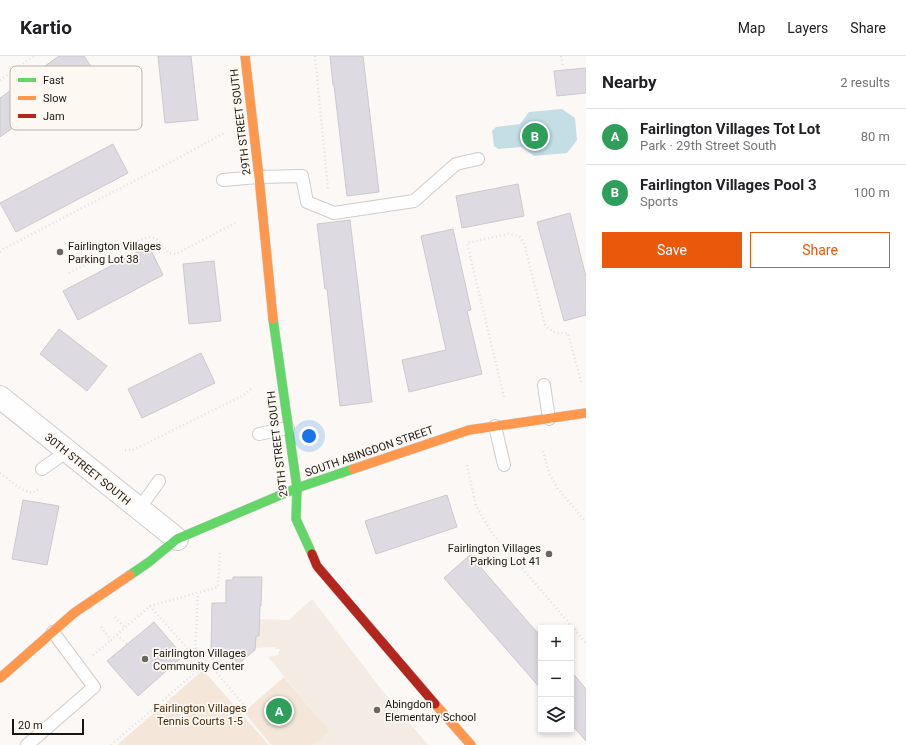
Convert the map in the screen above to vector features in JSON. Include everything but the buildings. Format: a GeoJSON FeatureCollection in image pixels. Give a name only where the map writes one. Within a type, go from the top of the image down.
{"type":"FeatureCollection","features":[{"type":"Feature","properties":{"kind":"street","name":"29TH STREET SOUTH"},"geometry":{"type":"LineString","coordinates":[[245,56],[259,176],[272,312],[297,488],[296,519],[317,566],[471,745]]}},
{"type":"Feature","properties":{"kind":"street","name":"30TH STREET SOUTH"},"geometry":{"type":"LineString","coordinates":[[0,398],[177,539]]}},
{"type":"Feature","properties":{"kind":"street","name":"SOUTH ABINGDON STREET"},"geometry":{"type":"LineString","coordinates":[[0,678],[74,613],[149,562],[177,539],[297,488],[469,430],[549,420],[586,413]]}},
{"type":"Feature","properties":{"kind":"lane"},"geometry":{"type":"LineString","coordinates":[[223,180],[259,176],[302,176],[307,202],[334,213],[414,201],[456,164],[478,159]]}},
{"type":"Feature","properties":{"kind":"lane"},"geometry":{"type":"LineString","coordinates":[[544,385],[549,420]]}},
{"type":"Feature","properties":{"kind":"lane"},"geometry":{"type":"LineString","coordinates":[[495,426],[504,465]]}},
{"type":"Feature","properties":{"kind":"lane"},"geometry":{"type":"LineString","coordinates":[[259,434],[288,428]]}},
{"type":"Feature","properties":{"kind":"lane"},"geometry":{"type":"LineString","coordinates":[[42,469],[66,452]]}},
{"type":"Feature","properties":{"kind":"lane"},"geometry":{"type":"LineString","coordinates":[[139,509],[159,481]]}},
{"type":"Feature","properties":{"kind":"lane"},"geometry":{"type":"LineString","coordinates":[[27,745],[94,687],[53,632]]}},
{"type":"Feature","properties":{"kind":"path"},"geometry":{"type":"LineString","coordinates":[[20,66],[34,56]]}},
{"type":"Feature","properties":{"kind":"path"},"geometry":{"type":"LineString","coordinates":[[314,204],[329,190],[315,56]]}},
{"type":"Feature","properties":{"kind":"path"},"geometry":{"type":"LineString","coordinates":[[561,56],[563,67]]}},
{"type":"Feature","properties":{"kind":"path"},"geometry":{"type":"LineString","coordinates":[[0,80],[10,73]]}},
{"type":"Feature","properties":{"kind":"path"},"geometry":{"type":"LineString","coordinates":[[0,252],[3,249],[224,133]]}},
{"type":"Feature","properties":{"kind":"path"},"geometry":{"type":"LineString","coordinates":[[69,273],[125,244],[149,237],[157,239],[168,253],[176,254],[235,223]]}},
{"type":"Feature","properties":{"kind":"path"},"geometry":{"type":"LineString","coordinates":[[504,397],[467,243],[508,234],[519,236],[524,243],[545,325],[551,332],[558,334],[568,333],[582,386]]}},
{"type":"Feature","properties":{"kind":"path"},"geometry":{"type":"LineString","coordinates":[[125,450],[133,450],[244,395],[251,389]]}},
{"type":"Feature","properties":{"kind":"path"},"geometry":{"type":"LineString","coordinates":[[543,451],[549,473],[558,489],[586,522]]}},
{"type":"Feature","properties":{"kind":"path"},"geometry":{"type":"LineString","coordinates":[[467,465],[476,506],[492,533],[586,643]]}},
{"type":"Feature","properties":{"kind":"path"},"geometry":{"type":"LineString","coordinates":[[0,473],[21,489],[32,493],[43,486]]}},
{"type":"Feature","properties":{"kind":"path"},"geometry":{"type":"LineString","coordinates":[[92,657],[150,606],[218,587],[220,552]]}},
{"type":"Feature","properties":{"kind":"path"},"geometry":{"type":"LineString","coordinates":[[195,657],[198,592]]}},
{"type":"Feature","properties":{"kind":"path"},"geometry":{"type":"LineString","coordinates":[[111,745],[203,666],[150,606]]}},
{"type":"Feature","properties":{"kind":"path"},"geometry":{"type":"LineString","coordinates":[[115,617],[125,628]]}},
{"type":"Feature","properties":{"kind":"path"},"geometry":{"type":"LineString","coordinates":[[101,627],[111,640]]}},
{"type":"Feature","properties":{"kind":"path"},"geometry":{"type":"LineString","coordinates":[[117,634],[127,644]]}},
{"type":"Feature","properties":{"kind":"path"},"geometry":{"type":"LineString","coordinates":[[196,648],[247,709]]}},
{"type":"Feature","properties":{"kind":"shaded area"},"geometry":{"type":"Polygon","coordinates":[[[312,599],[381,689],[428,745],[315,745],[330,731],[268,657],[278,655],[280,649],[275,649],[275,647],[254,648],[255,636],[259,636],[259,619],[289,620],[312,599]]]}},
{"type":"Feature","properties":{"kind":"green space","name":"Fairlington Villages Tennis Courts 1-5"},"geometry":{"type":"Polygon","coordinates":[[[203,670],[269,745],[117,745],[203,670]]]}},
{"type":"Feature","properties":{"kind":"green space"},"geometry":{"type":"Polygon","coordinates":[[[284,677],[330,731],[315,745],[271,745],[244,712],[284,677]]]}},
{"type":"Feature","properties":{"kind":"water"},"geometry":{"type":"Polygon","coordinates":[[[562,109],[575,118],[577,140],[567,153],[534,156],[522,147],[498,149],[494,146],[492,131],[496,127],[520,124],[529,112],[562,109]]]}},
{"type":"Feature","properties":{"kind":"traffic: fast"},"geometry":{"type":"LineString","coordinates":[[273,319],[297,488],[296,519],[312,554]]}},
{"type":"Feature","properties":{"kind":"traffic: fast"},"geometry":{"type":"LineString","coordinates":[[130,575],[149,562],[177,539],[297,488],[353,469]]}},
{"type":"Feature","properties":{"kind":"traffic: slow"},"geometry":{"type":"LineString","coordinates":[[245,56],[273,319]]}},
{"type":"Feature","properties":{"kind":"traffic: slow"},"geometry":{"type":"LineString","coordinates":[[353,469],[469,430],[586,413]]}},
{"type":"Feature","properties":{"kind":"traffic: slow"},"geometry":{"type":"LineString","coordinates":[[0,678],[74,613],[130,575]]}},
{"type":"Feature","properties":{"kind":"traffic: slow"},"geometry":{"type":"LineString","coordinates":[[435,704],[471,745]]}},
{"type":"Feature","properties":{"kind":"traffic: jam"},"geometry":{"type":"LineString","coordinates":[[312,554],[317,566],[435,704]]}},
{"type":"Feature","properties":{"kind":"place","name":"Fairlington Villages Pool 3"},"geometry":{"type":"Point","coordinates":[535,136]}},
{"type":"Feature","properties":{"kind":"place","name":"Fairlington Villages Parking Lot 38"},"geometry":{"type":"Point","coordinates":[60,252]}},
{"type":"Feature","properties":{"kind":"place","name":"Fairlington Villages Parking Lot 41"},"geometry":{"type":"Point","coordinates":[549,554]}},
{"type":"Feature","properties":{"kind":"place","name":"Fairlington Villages Community Center"},"geometry":{"type":"Point","coordinates":[145,659]}},
{"type":"Feature","properties":{"kind":"place","name":"Abingdon Elementary School"},"geometry":{"type":"Point","coordinates":[377,710]}},
{"type":"Feature","properties":{"kind":"place","name":"Fairlington Villages Tot Lot"},"geometry":{"type":"Point","coordinates":[279,711]}}]}
